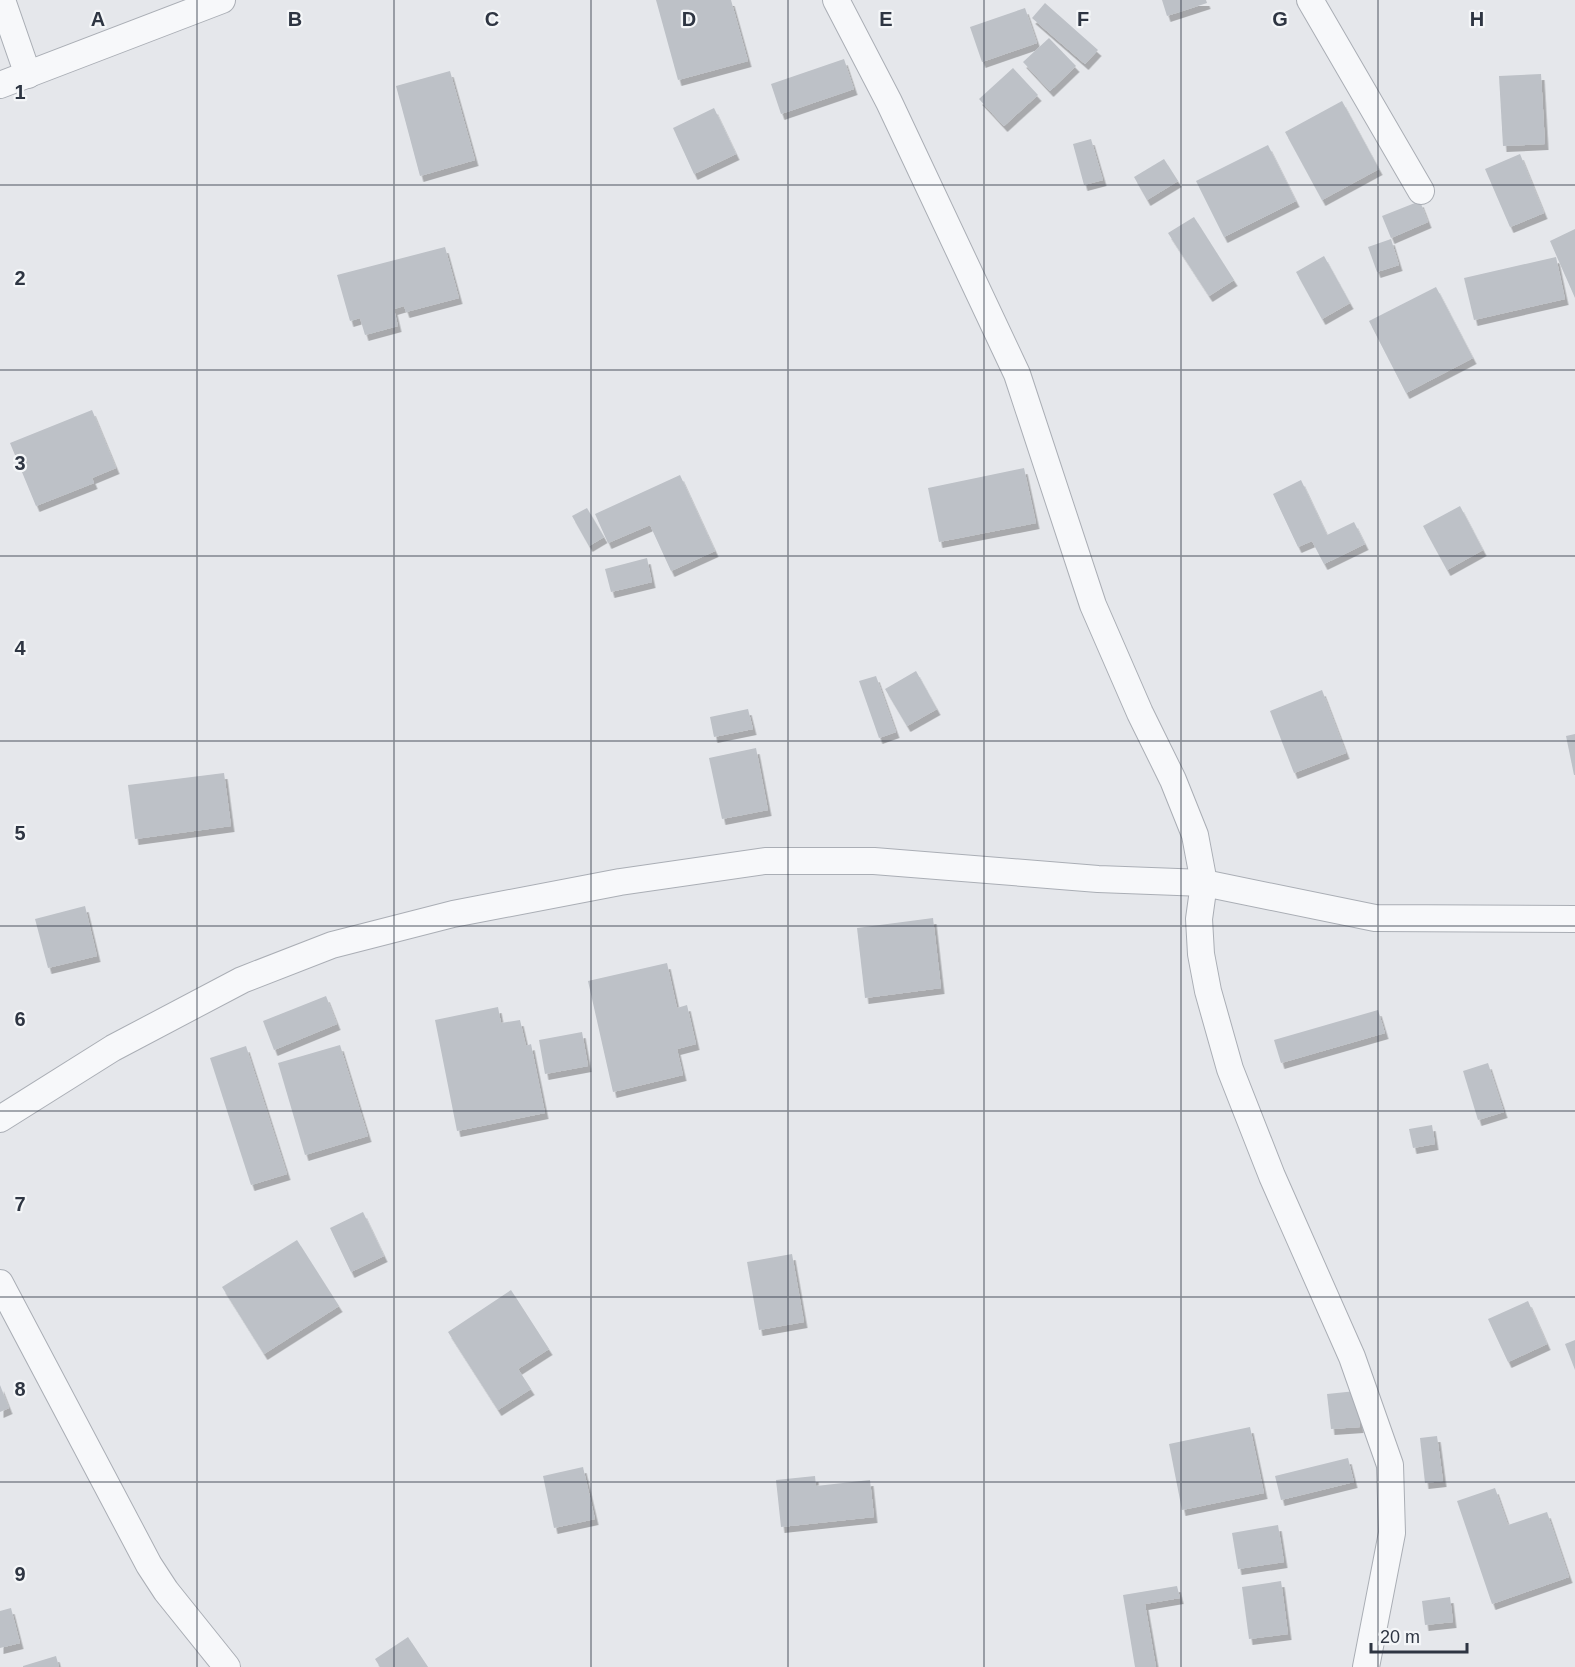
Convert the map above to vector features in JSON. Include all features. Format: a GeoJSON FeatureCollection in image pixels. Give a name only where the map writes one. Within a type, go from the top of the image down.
{"type":"FeatureCollection","features":[{"type":"Feature","properties":{"kind":"street"},"geometry":{"type":"LineString","coordinates":[[2,0],[28,75]]}},
{"type":"Feature","properties":{"kind":"street"},"geometry":{"type":"LineString","coordinates":[[0,85],[222,0]]}},
{"type":"Feature","properties":{"kind":"street"},"geometry":{"type":"LineString","coordinates":[[836,0],[889,102],[1017,374],[1093,605],[1140,713],[1173,780],[1195,835],[1204,883],[1199,919],[1201,954],[1208,991],[1230,1069],[1272,1176],[1352,1357],[1390,1465],[1392,1533],[1366,1667]]}},
{"type":"Feature","properties":{"kind":"street"},"geometry":{"type":"LineString","coordinates":[[1310,0],[1421,190]]}},
{"type":"Feature","properties":{"kind":"street"},"geometry":{"type":"LineString","coordinates":[[0,1119],[113,1048],[242,980],[332,945],[464,912],[620,882],[765,861],[874,861],[1098,879],[1204,883],[1375,918],[1575,919]]}},
{"type":"Feature","properties":{"kind":"street"},"geometry":{"type":"LineString","coordinates":[[0,1283],[149,1565],[166,1591],[227,1667]]}},
{"type":"Feature","properties":{"kind":"building"},"geometry":{"type":"Polygon","coordinates":[[[656,0],[731,0],[748,61],[678,80],[656,0]]]}},
{"type":"Feature","properties":{"kind":"building"},"geometry":{"type":"Polygon","coordinates":[[[1162,0],[1206,0],[1207,3],[1167,16],[1162,0]]]}},
{"type":"Feature","properties":{"kind":"building"},"geometry":{"type":"Polygon","coordinates":[[[1045,3],[1098,50],[1085,64],[1032,18],[1045,3]]]}},
{"type":"Feature","properties":{"kind":"building"},"geometry":{"type":"Polygon","coordinates":[[[1025,8],[1037,43],[982,62],[970,27],[1025,8]]]}},
{"type":"Feature","properties":{"kind":"building"},"geometry":{"type":"Polygon","coordinates":[[[1049,38],[1076,66],[1050,91],[1023,62],[1049,38]]]}},
{"type":"Feature","properties":{"kind":"building"},"geometry":{"type":"Polygon","coordinates":[[[844,59],[854,89],[781,114],[771,84],[844,59]]]}},
{"type":"Feature","properties":{"kind":"building"},"geometry":{"type":"Polygon","coordinates":[[[1013,68],[1038,95],[1004,126],[979,99],[1013,68]]]}},
{"type":"Feature","properties":{"kind":"building"},"geometry":{"type":"Polygon","coordinates":[[[450,71],[475,160],[420,176],[396,86],[450,71]]]}},
{"type":"Feature","properties":{"kind":"building"},"geometry":{"type":"Polygon","coordinates":[[[1541,74],[1545,144],[1503,146],[1499,76],[1541,74]]]}},
{"type":"Feature","properties":{"kind":"building"},"geometry":{"type":"Polygon","coordinates":[[[1342,101],[1379,169],[1322,200],[1285,132],[1342,101]]]}},
{"type":"Feature","properties":{"kind":"building"},"geometry":{"type":"Polygon","coordinates":[[[714,108],[736,154],[694,174],[673,128],[714,108]]]}},
{"type":"Feature","properties":{"kind":"building"},"geometry":{"type":"Polygon","coordinates":[[[1091,139],[1103,180],[1084,185],[1073,144],[1091,139]]]}},
{"type":"Feature","properties":{"kind":"building"},"geometry":{"type":"Polygon","coordinates":[[[1268,145],[1296,201],[1224,237],[1196,181],[1268,145]]]}},
{"type":"Feature","properties":{"kind":"building"},"geometry":{"type":"Polygon","coordinates":[[[1520,154],[1544,213],[1510,227],[1485,169],[1520,154]]]}},
{"type":"Feature","properties":{"kind":"building"},"geometry":{"type":"Polygon","coordinates":[[[1164,159],[1178,181],[1147,200],[1134,177],[1164,159]]]}},
{"type":"Feature","properties":{"kind":"building"},"geometry":{"type":"Polygon","coordinates":[[[1420,201],[1428,222],[1391,238],[1382,216],[1420,201]]]}},
{"type":"Feature","properties":{"kind":"building"},"geometry":{"type":"Polygon","coordinates":[[[1194,217],[1234,280],[1209,296],[1168,233],[1194,217]]]}},
{"type":"Feature","properties":{"kind":"building"},"geometry":{"type":"Polygon","coordinates":[[[1575,229],[1575,298],[1550,241],[1575,229]]]}},
{"type":"Feature","properties":{"kind":"building"},"geometry":{"type":"Polygon","coordinates":[[[1391,239],[1399,265],[1377,272],[1368,247],[1391,239]]]}},
{"type":"Feature","properties":{"kind":"building"},"geometry":{"type":"Polygon","coordinates":[[[445,247],[459,298],[406,312],[404,306],[394,309],[398,326],[365,335],[360,318],[350,321],[337,275],[445,247]]]}},
{"type":"Feature","properties":{"kind":"building"},"geometry":{"type":"Polygon","coordinates":[[[1324,256],[1350,303],[1322,319],[1296,272],[1324,256]]]}},
{"type":"Feature","properties":{"kind":"building"},"geometry":{"type":"Polygon","coordinates":[[[1556,257],[1565,299],[1474,320],[1464,278],[1556,257]]]}},
{"type":"Feature","properties":{"kind":"building"},"geometry":{"type":"Polygon","coordinates":[[[1436,287],[1473,358],[1406,393],[1369,321],[1436,287]]]}},
{"type":"Feature","properties":{"kind":"building"},"geometry":{"type":"Polygon","coordinates":[[[92,410],[116,468],[92,478],[94,483],[36,506],[10,443],[92,410]]]}},
{"type":"Feature","properties":{"kind":"building"},"geometry":{"type":"Polygon","coordinates":[[[1024,468],[1036,523],[939,542],[928,488],[1024,468]]]}},
{"type":"Feature","properties":{"kind":"building"},"geometry":{"type":"Polygon","coordinates":[[[680,475],[715,551],[671,571],[650,525],[608,543],[595,514],[680,475]]]}},
{"type":"Feature","properties":{"kind":"building"},"geometry":{"type":"Polygon","coordinates":[[[1301,480],[1327,535],[1354,522],[1365,544],[1324,564],[1312,541],[1298,547],[1273,494],[1301,480]]]}},
{"type":"Feature","properties":{"kind":"building"},"geometry":{"type":"Polygon","coordinates":[[[1460,506],[1483,550],[1447,570],[1423,526],[1460,506]]]}},
{"type":"Feature","properties":{"kind":"building"},"geometry":{"type":"Polygon","coordinates":[[[587,508],[604,537],[589,546],[572,516],[587,508]]]}},
{"type":"Feature","properties":{"kind":"building"},"geometry":{"type":"Polygon","coordinates":[[[647,558],[652,582],[611,592],[605,569],[647,558]]]}},
{"type":"Feature","properties":{"kind":"building"},"geometry":{"type":"Polygon","coordinates":[[[916,671],[937,709],[907,726],[885,689],[916,671]]]}},
{"type":"Feature","properties":{"kind":"building"},"geometry":{"type":"Polygon","coordinates":[[[876,676],[896,732],[879,738],[859,681],[876,676]]]}},
{"type":"Feature","properties":{"kind":"building"},"geometry":{"type":"Polygon","coordinates":[[[1322,690],[1346,753],[1294,773],[1270,711],[1322,690]]]}},
{"type":"Feature","properties":{"kind":"building"},"geometry":{"type":"Polygon","coordinates":[[[748,709],[753,729],[714,737],[710,717],[748,709]]]}},
{"type":"Feature","properties":{"kind":"building"},"geometry":{"type":"Polygon","coordinates":[[[1575,734],[1575,775],[1574,775],[1566,736],[1575,734]]]}},
{"type":"Feature","properties":{"kind":"building"},"geometry":{"type":"Polygon","coordinates":[[[756,748],[768,810],[722,819],[709,758],[756,748]]]}},
{"type":"Feature","properties":{"kind":"building"},"geometry":{"type":"Polygon","coordinates":[[[224,773],[231,826],[135,839],[128,785],[224,773]]]}},
{"type":"Feature","properties":{"kind":"building"},"geometry":{"type":"Polygon","coordinates":[[[85,906],[97,956],[48,968],[35,919],[85,906]]]}},
{"type":"Feature","properties":{"kind":"building"},"geometry":{"type":"Polygon","coordinates":[[[933,918],[941,988],[865,998],[857,928],[933,918]]]}},
{"type":"Feature","properties":{"kind":"building"},"geometry":{"type":"Polygon","coordinates":[[[667,963],[677,1008],[687,1005],[696,1044],[677,1049],[683,1075],[613,1092],[588,981],[667,963]]]}},
{"type":"Feature","properties":{"kind":"building"},"geometry":{"type":"Polygon","coordinates":[[[326,996],[337,1024],[274,1050],[263,1021],[326,996]]]}},
{"type":"Feature","properties":{"kind":"building"},"geometry":{"type":"Polygon","coordinates":[[[498,1007],[501,1023],[520,1020],[526,1046],[531,1044],[545,1113],[457,1131],[435,1020],[498,1007]]]}},
{"type":"Feature","properties":{"kind":"building"},"geometry":{"type":"Polygon","coordinates":[[[1378,1010],[1385,1033],[1281,1063],[1274,1040],[1378,1010]]]}},
{"type":"Feature","properties":{"kind":"building"},"geometry":{"type":"Polygon","coordinates":[[[582,1032],[588,1066],[545,1074],[539,1040],[582,1032]]]}},
{"type":"Feature","properties":{"kind":"building"},"geometry":{"type":"Polygon","coordinates":[[[340,1045],[368,1136],[305,1155],[278,1063],[340,1045]]]}},
{"type":"Feature","properties":{"kind":"building"},"geometry":{"type":"Polygon","coordinates":[[[246,1046],[287,1174],[251,1185],[210,1058],[246,1046]]]}},
{"type":"Feature","properties":{"kind":"building"},"geometry":{"type":"Polygon","coordinates":[[[1488,1063],[1504,1112],[1478,1120],[1463,1071],[1488,1063]]]}},
{"type":"Feature","properties":{"kind":"building"},"geometry":{"type":"Polygon","coordinates":[[[1432,1125],[1435,1144],[1413,1148],[1409,1129],[1432,1125]]]}},
{"type":"Feature","properties":{"kind":"building"},"geometry":{"type":"Polygon","coordinates":[[[363,1212],[384,1256],[351,1272],[330,1228],[363,1212]]]}},
{"type":"Feature","properties":{"kind":"building"},"geometry":{"type":"Polygon","coordinates":[[[297,1240],[339,1306],[264,1354],[222,1287],[297,1240]]]}},
{"type":"Feature","properties":{"kind":"building"},"geometry":{"type":"Polygon","coordinates":[[[792,1254],[804,1322],[759,1330],[747,1262],[792,1254]]]}},
{"type":"Feature","properties":{"kind":"building"},"geometry":{"type":"Polygon","coordinates":[[[511,1290],[549,1349],[518,1369],[531,1389],[498,1410],[448,1332],[511,1290]]]}},
{"type":"Feature","properties":{"kind":"building"},"geometry":{"type":"Polygon","coordinates":[[[1528,1301],[1547,1344],[1508,1362],[1488,1319],[1528,1301]]]}},
{"type":"Feature","properties":{"kind":"building"},"geometry":{"type":"Polygon","coordinates":[[[1575,1340],[1575,1370],[1565,1344],[1575,1340]]]}},
{"type":"Feature","properties":{"kind":"building"},"geometry":{"type":"Polygon","coordinates":[[[0,1385],[9,1408],[0,1412],[0,1385]]]}},
{"type":"Feature","properties":{"kind":"building"},"geometry":{"type":"Polygon","coordinates":[[[1356,1391],[1360,1427],[1331,1429],[1327,1394],[1356,1391]]]}},
{"type":"Feature","properties":{"kind":"building"},"geometry":{"type":"Polygon","coordinates":[[[1250,1427],[1264,1493],[1182,1510],[1169,1444],[1250,1427]]]}},
{"type":"Feature","properties":{"kind":"building"},"geometry":{"type":"Polygon","coordinates":[[[1437,1436],[1443,1481],[1425,1483],[1420,1438],[1437,1436]]]}},
{"type":"Feature","properties":{"kind":"building"},"geometry":{"type":"Polygon","coordinates":[[[1348,1458],[1354,1482],[1281,1500],[1275,1476],[1348,1458]]]}},
{"type":"Feature","properties":{"kind":"building"},"geometry":{"type":"Polygon","coordinates":[[[583,1467],[595,1519],[554,1528],[543,1476],[583,1467]]]}},
{"type":"Feature","properties":{"kind":"building"},"geometry":{"type":"Polygon","coordinates":[[[815,1476],[816,1486],[870,1480],[874,1517],[781,1527],[776,1480],[815,1476]]]}},
{"type":"Feature","properties":{"kind":"building"},"geometry":{"type":"Polygon","coordinates":[[[1495,1488],[1508,1525],[1547,1512],[1569,1577],[1492,1604],[1457,1501],[1495,1488]]]}},
{"type":"Feature","properties":{"kind":"building"},"geometry":{"type":"Polygon","coordinates":[[[1278,1525],[1284,1562],[1238,1569],[1232,1533],[1278,1525]]]}},
{"type":"Feature","properties":{"kind":"building"},"geometry":{"type":"Polygon","coordinates":[[[1281,1581],[1288,1634],[1249,1639],[1242,1587],[1281,1581]]]}},
{"type":"Feature","properties":{"kind":"building"},"geometry":{"type":"Polygon","coordinates":[[[1177,1586],[1180,1598],[1145,1604],[1156,1667],[1135,1667],[1123,1595],[1177,1586]]]}},
{"type":"Feature","properties":{"kind":"building"},"geometry":{"type":"Polygon","coordinates":[[[1450,1597],[1453,1622],[1425,1625],[1422,1601],[1450,1597]]]}},
{"type":"Feature","properties":{"kind":"building"},"geometry":{"type":"Polygon","coordinates":[[[11,1608],[20,1643],[0,1648],[0,1611],[11,1608]]]}},
{"type":"Feature","properties":{"kind":"building"},"geometry":{"type":"Polygon","coordinates":[[[408,1637],[428,1667],[380,1667],[375,1659],[408,1637]]]}},
{"type":"Feature","properties":{"kind":"building"},"geometry":{"type":"Polygon","coordinates":[[[56,1656],[59,1667],[23,1667],[23,1666],[56,1656]]]}}]}
